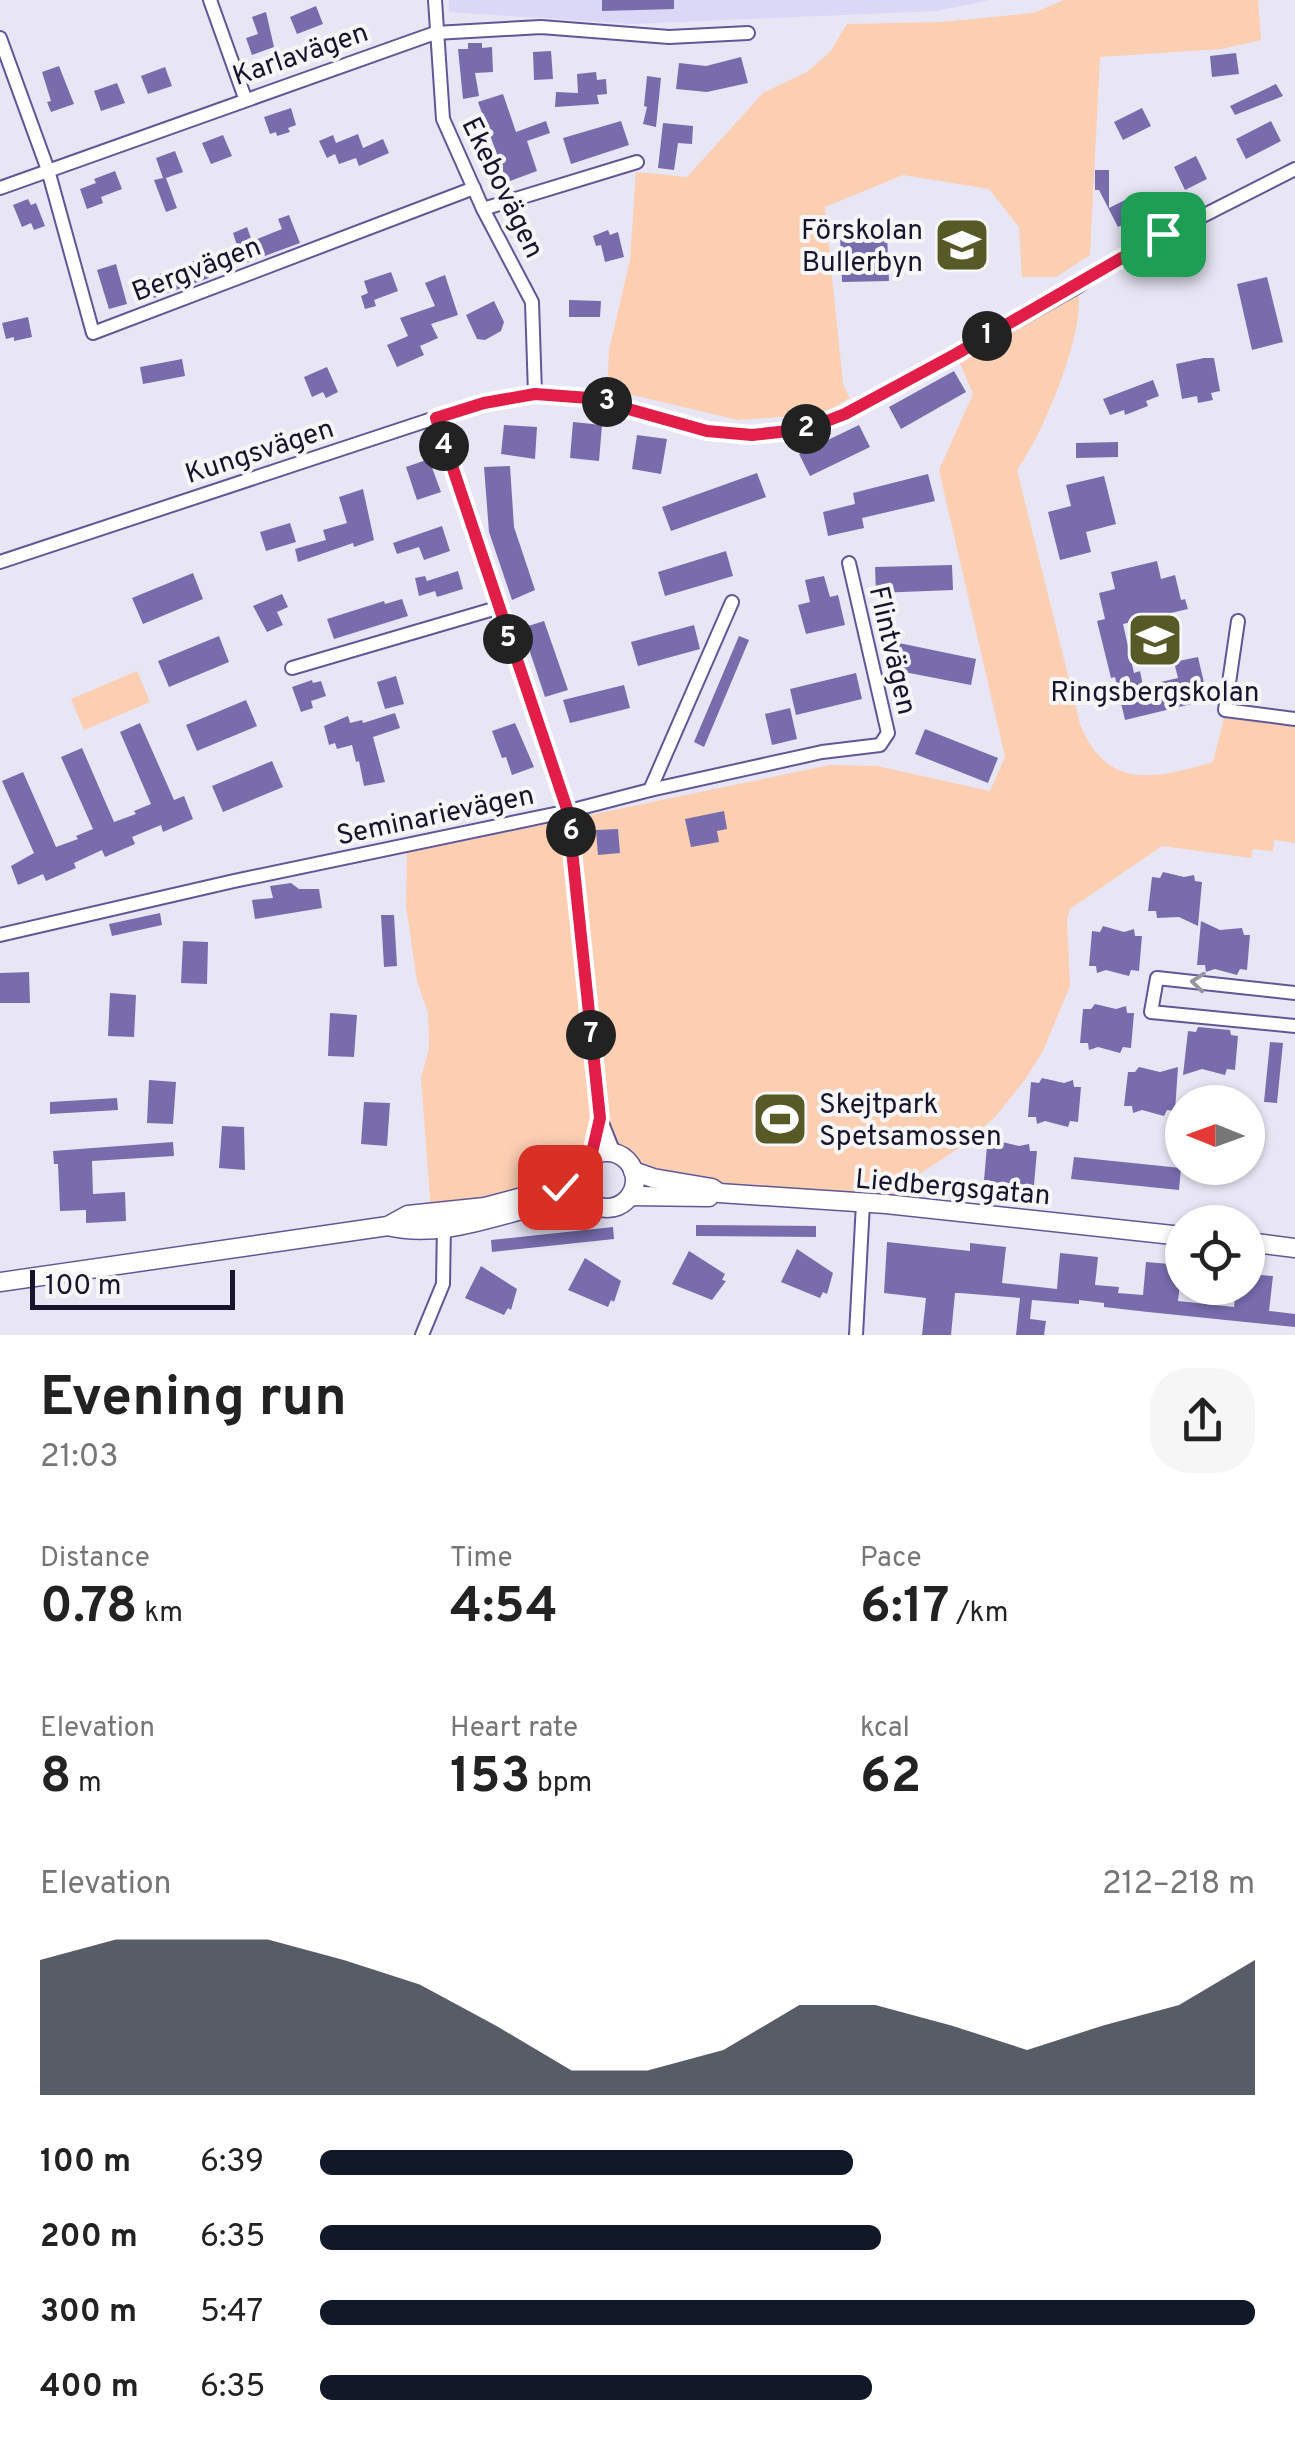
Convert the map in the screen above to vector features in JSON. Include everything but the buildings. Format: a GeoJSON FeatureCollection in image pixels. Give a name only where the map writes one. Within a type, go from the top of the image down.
{"type":"FeatureCollection","features":[{"type":"Feature","properties":{"kind":"street"},"geometry":{"type":"LineString","coordinates":[[210,0],[246,98]]}},
{"type":"Feature","properties":{"kind":"street","name":"Ekebovägen"},"geometry":{"type":"LineString","coordinates":[[435,0],[443,119],[483,210],[532,302],[535,394]]}},
{"type":"Feature","properties":{"kind":"street","name":"Karlavägen"},"geometry":{"type":"LineString","coordinates":[[0,188],[436,33],[541,27],[669,37],[748,33]]}},
{"type":"Feature","properties":{"kind":"street"},"geometry":{"type":"LineString","coordinates":[[0,38],[48,170]]}},
{"type":"Feature","properties":{"kind":"street"},"geometry":{"type":"LineString","coordinates":[[483,210],[637,162]]}},
{"type":"Feature","properties":{"kind":"street","name":"Kungsvägen"},"geometry":{"type":"LineString","coordinates":[[0,562],[436,418],[484,403],[535,394],[589,398],[707,431],[752,435],[806,429],[845,414],[1076,287],[1110,262],[1295,168]]}},
{"type":"Feature","properties":{"kind":"street","name":"Bergvägen"},"geometry":{"type":"LineString","coordinates":[[48,170],[94,333],[474,188]]}},
{"type":"Feature","properties":{"kind":"street"},"geometry":{"type":"LineString","coordinates":[[436,418],[568,812],[600,1118],[591,1157],[570,1182],[438,1220]]}},
{"type":"Feature","properties":{"kind":"street","name":"Flintvägen"},"geometry":{"type":"LineString","coordinates":[[849,564],[888,733],[880,746]]}},
{"type":"Feature","properties":{"kind":"street"},"geometry":{"type":"LineString","coordinates":[[650,790],[732,602]]}},
{"type":"Feature","properties":{"kind":"street"},"geometry":{"type":"LineString","coordinates":[[292,668],[497,608]]}},
{"type":"Feature","properties":{"kind":"street"},"geometry":{"type":"LineString","coordinates":[[1238,621],[1225,710],[1295,719]]}},
{"type":"Feature","properties":{"kind":"street","name":"Seminarievägen"},"geometry":{"type":"LineString","coordinates":[[0,934],[568,812],[822,752],[880,746]]}},
{"type":"Feature","properties":{"kind":"street"},"geometry":{"type":"LineString","coordinates":[[1295,993],[1157,978],[1151,1012],[1295,1026]]}},
{"type":"Feature","properties":{"kind":"street"},"geometry":{"type":"LineString","coordinates":[[600,1118],[614,1153]]}},
{"type":"Feature","properties":{"kind":"street"},"geometry":{"type":"LineString","coordinates":[[0,1282],[388,1226],[408,1216],[438,1220],[562,1200],[587,1200],[609,1208],[622,1204],[635,1183],[633,1171],[614,1153],[602,1152],[591,1157]]}},
{"type":"Feature","properties":{"kind":"street","name":"Liedbergsgatan"},"geometry":{"type":"LineString","coordinates":[[633,1171],[712,1188],[719,1193]]}},
{"type":"Feature","properties":{"kind":"street"},"geometry":{"type":"LineString","coordinates":[[579,1174],[579,1186],[587,1200]]}},
{"type":"Feature","properties":{"kind":"street","name":"Liedbergsgatan"},"geometry":{"type":"LineString","coordinates":[[630,1196],[710,1197],[719,1193],[1165,1234]]}},
{"type":"Feature","properties":{"kind":"street"},"geometry":{"type":"LineString","coordinates":[[856,1335],[863,1204]]}},
{"type":"Feature","properties":{"kind":"street"},"geometry":{"type":"LineString","coordinates":[[422,1335],[442,1288],[443,1264],[434,1245],[438,1220]]}},
{"type":"Feature","properties":{"kind":"street"},"geometry":{"type":"LineString","coordinates":[[1265,1244],[1295,1248]]}},
{"type":"Feature","properties":{"kind":"shaded area"},"geometry":{"type":"Polygon","coordinates":[[[449,0],[990,0],[937,11],[632,24],[449,12],[449,0]]]}},
{"type":"Feature","properties":{"kind":"shaded area"},"geometry":{"type":"Polygon","coordinates":[[[1064,0],[1258,0],[1261,40],[1221,49],[1100,57],[1090,255],[1056,277],[1022,277],[1019,227],[989,189],[903,175],[825,207],[843,384],[850,398],[823,414],[738,420],[607,389],[609,350],[630,260],[636,172],[687,177],[763,93],[807,72],[830,52],[847,24],[941,22],[1033,13],[1064,0]]]}},
{"type":"Feature","properties":{"kind":"shaded area"},"geometry":{"type":"Polygon","coordinates":[[[1077,287],[1079,304],[1070,353],[1039,433],[1017,470],[1080,724],[1104,761],[1119,770],[1153,775],[1213,762],[1224,718],[1295,726],[1295,843],[1274,840],[1273,851],[1253,849],[1251,858],[1162,846],[1070,909],[1070,986],[1043,1051],[995,1117],[959,1148],[901,1186],[886,1204],[796,1200],[633,1171],[620,1157],[605,1154],[590,1159],[579,1175],[431,1212],[421,1078],[429,1049],[428,1013],[417,981],[406,906],[407,853],[830,765],[877,766],[990,791],[1005,757],[939,470],[973,394],[956,354],[1077,287]]]}},
{"type":"Feature","properties":{"kind":"shaded area"},"geometry":{"type":"Polygon","coordinates":[[[137,671],[150,702],[84,730],[71,699],[137,671]]]}},
{"type":"Feature","properties":{"kind":"place","name":"Förskolan Bullerbyn"},"geometry":{"type":"Point","coordinates":[962,245]}},
{"type":"Feature","properties":{"kind":"place","name":"Ringsbergskolan"},"geometry":{"type":"Point","coordinates":[1155,640]}},
{"type":"Feature","properties":{"kind":"place","name":"Skejtpark Spetsamossen"},"geometry":{"type":"Point","coordinates":[780,1119]}},
{"type":"Feature","properties":{"kind":"route"},"geometry":{"type":"LineString","coordinates":[[560,1187],[579,1174],[591,1157],[600,1118],[568,812],[436,418],[484,403],[535,394],[589,398],[707,431],[752,435],[806,429],[845,414],[956,354],[1163,234]]}}]}
